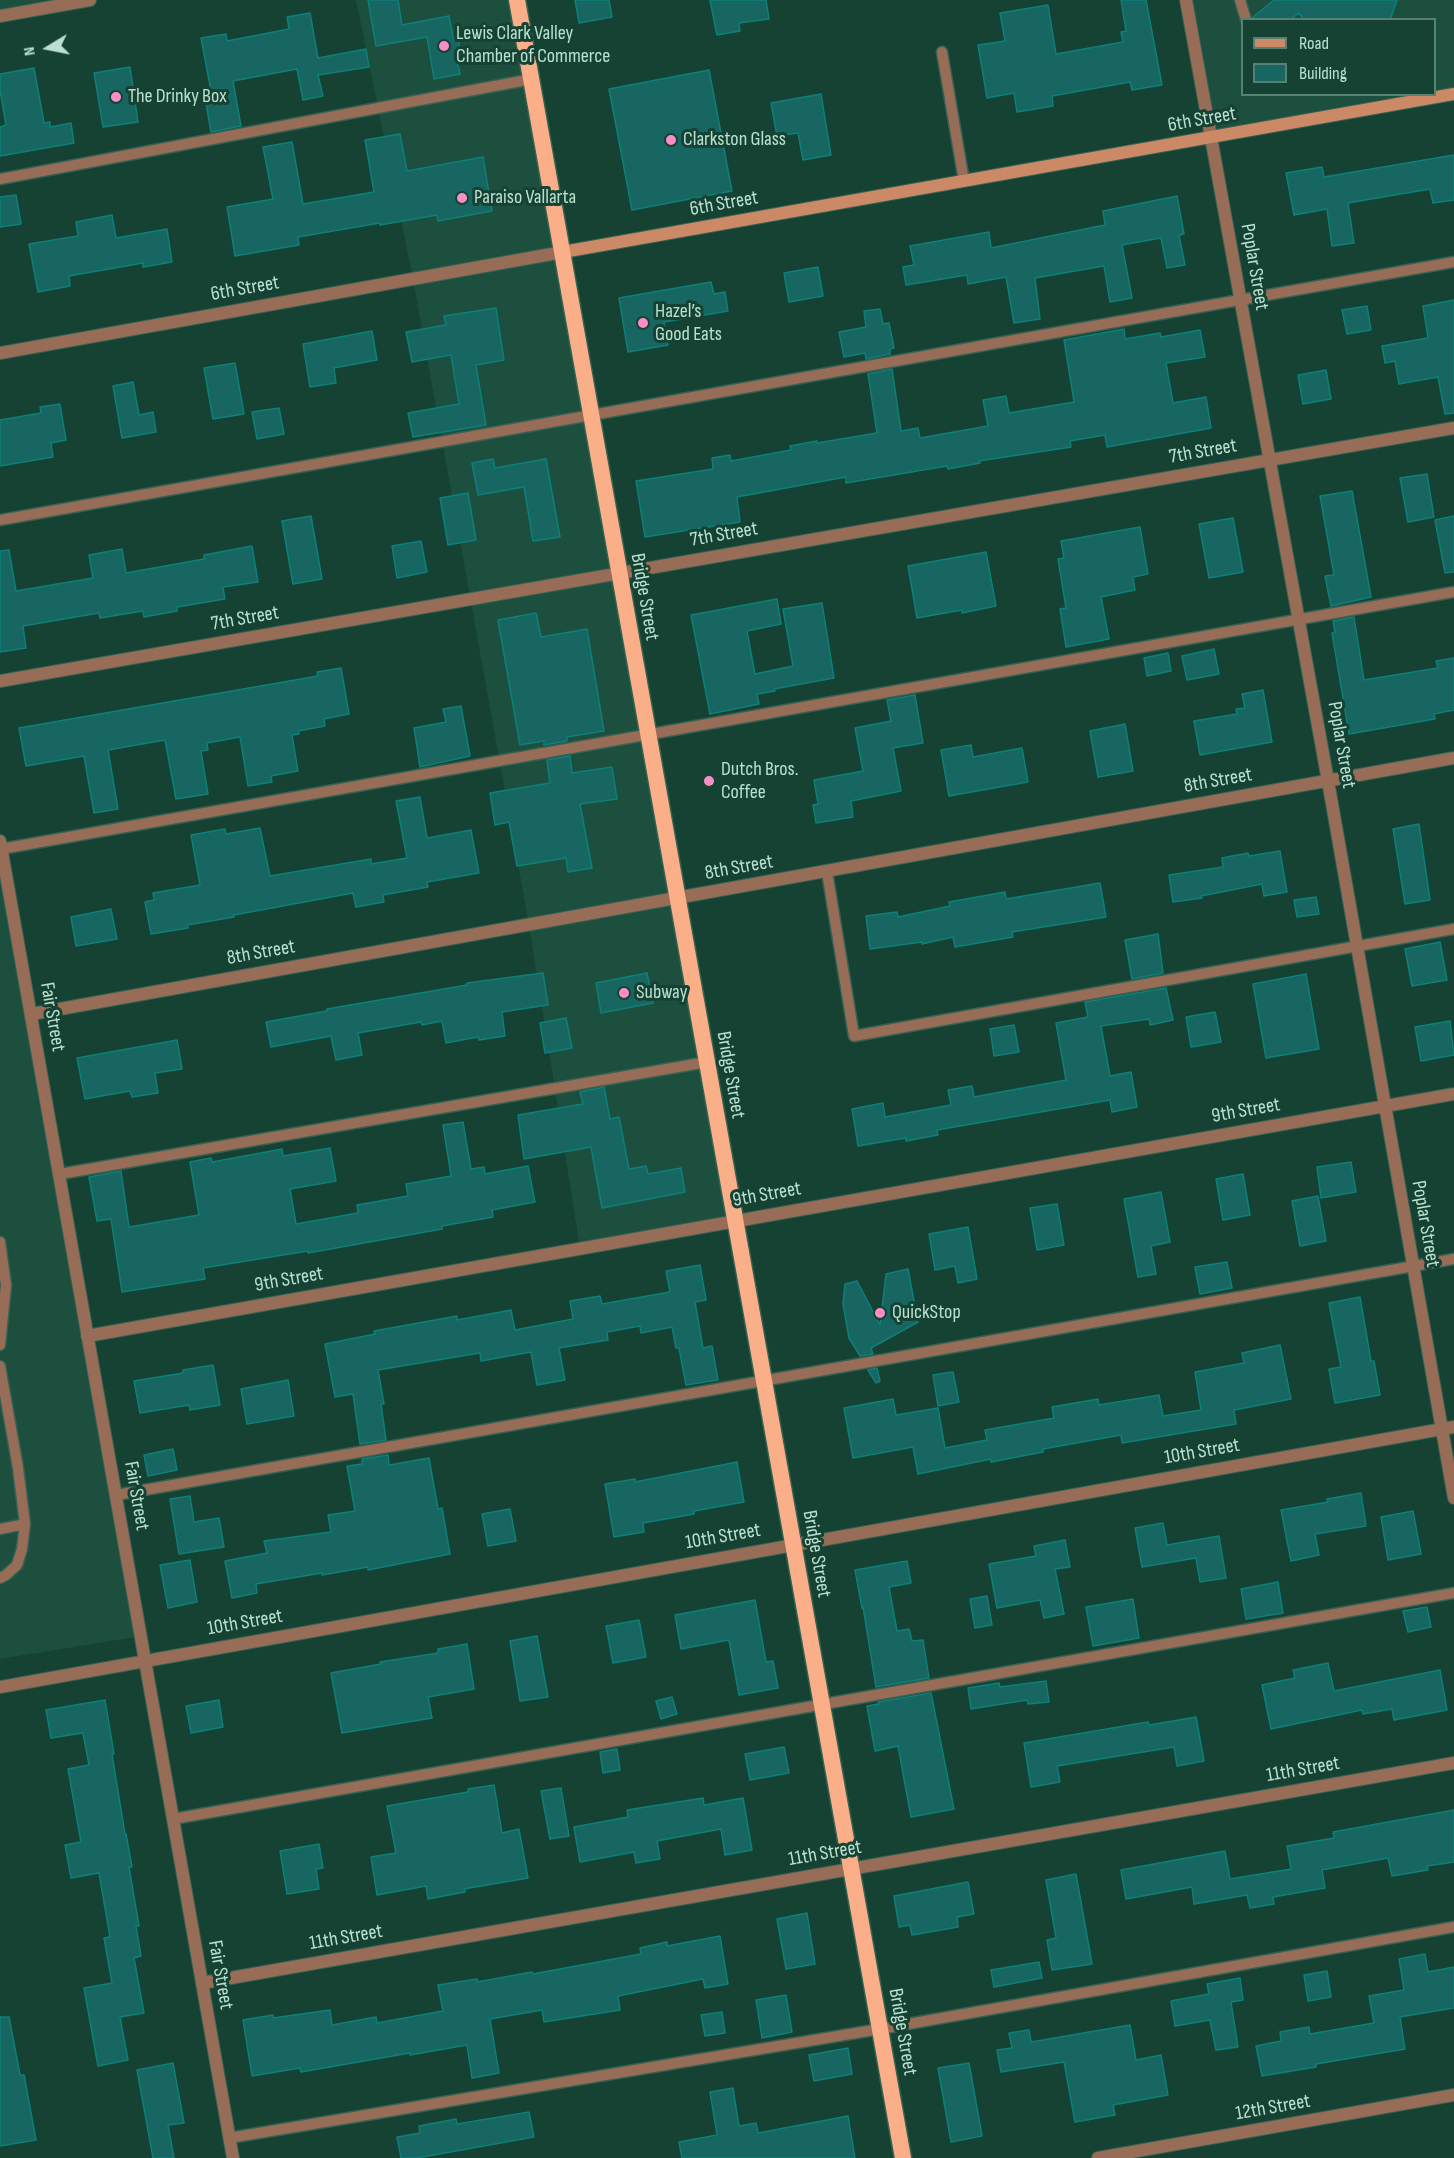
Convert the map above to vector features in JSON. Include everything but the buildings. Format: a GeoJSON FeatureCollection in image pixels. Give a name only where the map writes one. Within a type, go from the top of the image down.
{"type":"FeatureCollection","features":[{"type":"Feature","properties":{"kind":"highway","name":"Bridge Street"},"geometry":{"type":"LineString","coordinates":[[517,0],[903,2158]]}},
{"type":"Feature","properties":{"kind":"main road","name":"6th Street"},"geometry":{"type":"LineString","coordinates":[[563,252],[1454,94]]}},
{"type":"Feature","properties":{"kind":"street"},"geometry":{"type":"LineString","coordinates":[[0,16],[90,0]]}},
{"type":"Feature","properties":{"kind":"street","name":"Poplar Street"},"geometry":{"type":"LineString","coordinates":[[1186,0],[1328,781],[1413,1266],[1448,1428],[1454,1498]]}},
{"type":"Feature","properties":{"kind":"street","name":"6th Street"},"geometry":{"type":"LineString","coordinates":[[0,352],[563,252]]}},
{"type":"Feature","properties":{"kind":"street","name":"7th Street"},"geometry":{"type":"LineString","coordinates":[[0,681],[1454,428]]}},
{"type":"Feature","properties":{"kind":"street","name":"8th Street"},"geometry":{"type":"LineString","coordinates":[[32,1014],[1454,758]]}},
{"type":"Feature","properties":{"kind":"street","name":"Fair Street"},"geometry":{"type":"LineString","coordinates":[[1,845],[232,2158]]}},
{"type":"Feature","properties":{"kind":"street","name":"9th Street"},"geometry":{"type":"LineString","coordinates":[[87,1336],[1454,1094]]}},
{"type":"Feature","properties":{"kind":"street","name":"10th Street"},"geometry":{"type":"LineString","coordinates":[[0,1687],[1448,1428]]}},
{"type":"Feature","properties":{"kind":"street","name":"11th Street"},"geometry":{"type":"LineString","coordinates":[[202,1983],[1454,1763]]}},
{"type":"Feature","properties":{"kind":"street","name":"12th Street"},"geometry":{"type":"LineString","coordinates":[[1098,2158],[1454,2096]]}},
{"type":"Feature","properties":{"kind":"lane"},"geometry":{"type":"LineString","coordinates":[[1240,0],[1245,18]]}},
{"type":"Feature","properties":{"kind":"lane"},"geometry":{"type":"LineString","coordinates":[[942,52],[964,182]]}},
{"type":"Feature","properties":{"kind":"lane"},"geometry":{"type":"LineString","coordinates":[[0,179],[532,79]]}},
{"type":"Feature","properties":{"kind":"lane"},"geometry":{"type":"LineString","coordinates":[[0,520],[1454,262]]}},
{"type":"Feature","properties":{"kind":"lane"},"geometry":{"type":"LineString","coordinates":[[1,845],[648,735],[1454,592]]}},
{"type":"Feature","properties":{"kind":"lane"},"geometry":{"type":"LineString","coordinates":[[827,872],[854,1036],[1454,929]]}},
{"type":"Feature","properties":{"kind":"lane"},"geometry":{"type":"LineString","coordinates":[[60,1174],[707,1062]]}},
{"type":"Feature","properties":{"kind":"lane"},"geometry":{"type":"LineString","coordinates":[[0,1242],[6,1285],[0,1345]]}},
{"type":"Feature","properties":{"kind":"lane"},"geometry":{"type":"LineString","coordinates":[[116,1495],[1454,1259]]}},
{"type":"Feature","properties":{"kind":"lane"},"geometry":{"type":"LineString","coordinates":[[0,1366],[18,1468],[25,1524],[22,1549],[17,1565],[0,1578]]}},
{"type":"Feature","properties":{"kind":"lane"},"geometry":{"type":"LineString","coordinates":[[0,1529],[25,1524]]}},
{"type":"Feature","properties":{"kind":"lane"},"geometry":{"type":"LineString","coordinates":[[173,1819],[1454,1593]]}},
{"type":"Feature","properties":{"kind":"lane"},"geometry":{"type":"LineString","coordinates":[[229,2138],[880,2029],[1454,1927]]}},
{"type":"Feature","properties":{"kind":"shaded area"},"geometry":{"type":"Polygon","coordinates":[[[0,0],[90,0],[0,16],[0,0]]]}},
{"type":"Feature","properties":{"kind":"shaded area"},"geometry":{"type":"Polygon","coordinates":[[[356,0],[517,0],[735,1220],[580,1248],[529,925],[413,279],[356,0]]]}},
{"type":"Feature","properties":{"kind":"shaded area"},"geometry":{"type":"Polygon","coordinates":[[[1186,0],[1454,0],[1454,94],[1211,138],[1186,0]]]}},
{"type":"Feature","properties":{"kind":"shaded area"},"geometry":{"type":"Polygon","coordinates":[[[0,841],[141,1636],[0,1659],[0,841]]]}},
{"type":"Feature","properties":{"kind":"place","name":"Lewis Clark Valley Chamber of Commerce"},"geometry":{"type":"Point","coordinates":[444,46]}},
{"type":"Feature","properties":{"kind":"place","name":"The Drinky Box"},"geometry":{"type":"Point","coordinates":[116,97]}},
{"type":"Feature","properties":{"kind":"place","name":"Clarkston Glass"},"geometry":{"type":"Point","coordinates":[671,140]}},
{"type":"Feature","properties":{"kind":"place","name":"Paraiso Vallarta"},"geometry":{"type":"Point","coordinates":[462,198]}},
{"type":"Feature","properties":{"kind":"place","name":"Hazel’s Good Eats"},"geometry":{"type":"Point","coordinates":[643,323]}},
{"type":"Feature","properties":{"kind":"place","name":"Dutch Bros. Coffee"},"geometry":{"type":"Point","coordinates":[709,781]}},
{"type":"Feature","properties":{"kind":"place","name":"Subway"},"geometry":{"type":"Point","coordinates":[624,993]}},
{"type":"Feature","properties":{"kind":"place","name":"QuickStop"},"geometry":{"type":"Point","coordinates":[880,1313]}}]}
